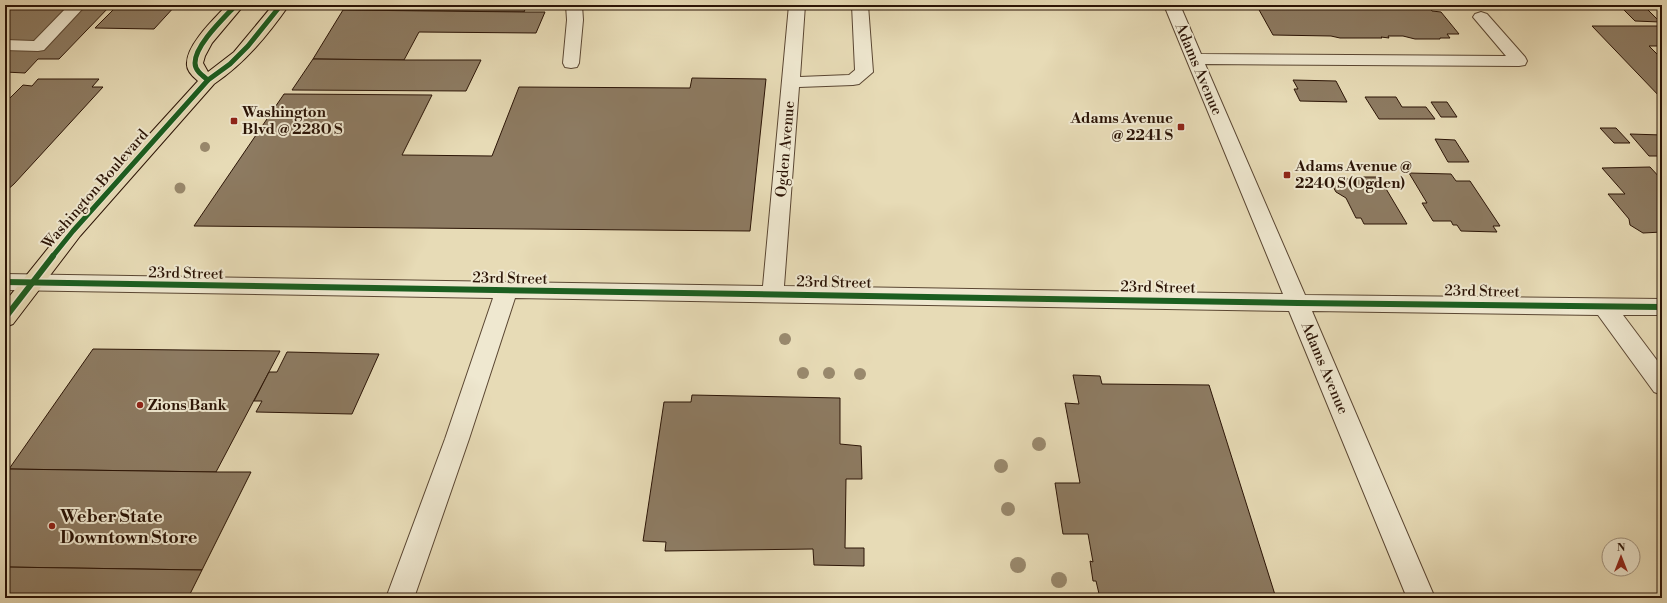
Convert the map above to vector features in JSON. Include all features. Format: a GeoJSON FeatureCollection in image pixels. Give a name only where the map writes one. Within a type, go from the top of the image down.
{"type":"FeatureCollection","features":[{"type":"Feature","properties":{"kind":"main road"},"geometry":{"type":"LineString","coordinates":[[208,80],[197,70],[195,64],[196,55],[236,5]]}},
{"type":"Feature","properties":{"kind":"main road","name":"Washington Boulevard"},"geometry":{"type":"LineString","coordinates":[[5,318],[34,283],[73,231],[208,80],[221,72],[242,55],[281,5]]}},
{"type":"Feature","properties":{"kind":"street"},"geometry":{"type":"LineString","coordinates":[[5,45],[38,46],[78,5]]}},
{"type":"Feature","properties":{"kind":"street"},"geometry":{"type":"LineString","coordinates":[[571,63],[575,20],[574,5]]}},
{"type":"Feature","properties":{"kind":"street","name":"Ogden Avenue"},"geometry":{"type":"LineString","coordinates":[[773,294],[797,5]]}},
{"type":"Feature","properties":{"kind":"street"},"geometry":{"type":"LineString","coordinates":[[791,82],[853,80],[864,72],[860,5]]}},
{"type":"Feature","properties":{"kind":"street","name":"Adams Avenue"},"geometry":{"type":"LineString","coordinates":[[1172,5],[1421,598]]}},
{"type":"Feature","properties":{"kind":"street"},"geometry":{"type":"LineString","coordinates":[[1195,59],[1519,61],[1481,17]]}},
{"type":"Feature","properties":{"kind":"street","name":"23rd Street"},"geometry":{"type":"LineString","coordinates":[[5,282],[1298,303],[1662,307]]}},
{"type":"Feature","properties":{"kind":"street"},"geometry":{"type":"LineString","coordinates":[[400,598],[457,439],[506,291]]}},
{"type":"Feature","properties":{"kind":"street"},"geometry":{"type":"LineString","coordinates":[[1604,306],[1662,385]]}},
{"type":"Feature","properties":{"kind":"building"},"geometry":{"type":"Polygon","coordinates":[[[5,5],[111,5],[59,59],[38,59],[25,73],[5,72],[5,5]]]}},
{"type":"Feature","properties":{"kind":"building"},"geometry":{"type":"Polygon","coordinates":[[[118,5],[176,5],[154,29],[95,28],[118,5]]]}},
{"type":"Feature","properties":{"kind":"building"},"geometry":{"type":"Polygon","coordinates":[[[347,5],[527,5],[524,12],[343,10],[347,5]]]}},
{"type":"Feature","properties":{"kind":"building"},"geometry":{"type":"Polygon","coordinates":[[[1249,5],[1522,6],[1456,6],[1458,9],[1430,8],[1432,11],[1441,12],[1459,34],[1447,34],[1450,38],[1415,39],[1403,36],[1388,36],[1389,38],[1340,38],[1331,36],[1273,35],[1258,8],[1250,8],[1249,5]]]}},
{"type":"Feature","properties":{"kind":"building"},"geometry":{"type":"Polygon","coordinates":[[[1619,5],[1643,5],[1660,22],[1635,21],[1619,5]]]}},
{"type":"Feature","properties":{"kind":"building"},"geometry":{"type":"Polygon","coordinates":[[[343,10],[545,12],[536,33],[419,32],[404,60],[313,59],[343,10]]]}},
{"type":"Feature","properties":{"kind":"building"},"geometry":{"type":"Polygon","coordinates":[[[1592,26],[1662,26],[1662,46],[1649,46],[1662,59],[1662,99],[1592,26]]]}},
{"type":"Feature","properties":{"kind":"building"},"geometry":{"type":"Polygon","coordinates":[[[313,59],[481,60],[466,91],[292,90],[313,59]]]}},
{"type":"Feature","properties":{"kind":"building"},"geometry":{"type":"Polygon","coordinates":[[[692,78],[766,79],[750,231],[194,226],[284,94],[432,95],[402,155],[492,156],[519,87],[690,88],[692,78]]]}},
{"type":"Feature","properties":{"kind":"building"},"geometry":{"type":"Polygon","coordinates":[[[38,79],[99,79],[92,87],[103,87],[5,192],[5,103],[23,85],[32,86],[38,79]]]}},
{"type":"Feature","properties":{"kind":"building"},"geometry":{"type":"Polygon","coordinates":[[[1293,80],[1336,81],[1347,102],[1300,101],[1294,89],[1298,89],[1293,80]]]}},
{"type":"Feature","properties":{"kind":"building"},"geometry":{"type":"Polygon","coordinates":[[[1365,97],[1396,97],[1402,107],[1426,107],[1435,119],[1379,119],[1365,97]]]}},
{"type":"Feature","properties":{"kind":"building"},"geometry":{"type":"Polygon","coordinates":[[[1431,102],[1447,102],[1457,117],[1441,117],[1431,102]]]}},
{"type":"Feature","properties":{"kind":"building"},"geometry":{"type":"Polygon","coordinates":[[[1600,128],[1616,128],[1630,143],[1614,143],[1600,128]]]}},
{"type":"Feature","properties":{"kind":"building"},"geometry":{"type":"Polygon","coordinates":[[[1630,134],[1662,135],[1662,156],[1649,156],[1630,134]]]}},
{"type":"Feature","properties":{"kind":"building"},"geometry":{"type":"Polygon","coordinates":[[[1435,139],[1455,140],[1469,162],[1448,162],[1435,139]]]}},
{"type":"Feature","properties":{"kind":"building"},"geometry":{"type":"Polygon","coordinates":[[[1650,167],[1662,180],[1662,232],[1643,233],[1630,225],[1629,219],[1608,194],[1625,194],[1602,168],[1650,167]]]}},
{"type":"Feature","properties":{"kind":"building"},"geometry":{"type":"Polygon","coordinates":[[[1409,173],[1451,174],[1456,181],[1470,181],[1500,226],[1493,226],[1497,232],[1461,231],[1457,225],[1453,225],[1451,221],[1433,221],[1422,203],[1427,203],[1409,173]]]}},
{"type":"Feature","properties":{"kind":"building"},"geometry":{"type":"Polygon","coordinates":[[[1355,177],[1379,177],[1407,224],[1364,224],[1361,218],[1356,218],[1346,198],[1336,192],[1332,185],[1338,179],[1357,179],[1355,177]]]}},
{"type":"Feature","properties":{"kind":"building"},"geometry":{"type":"Polygon","coordinates":[[[93,349],[280,351],[216,472],[9,469],[93,349]]]}},
{"type":"Feature","properties":{"kind":"building"},"geometry":{"type":"Polygon","coordinates":[[[287,352],[379,354],[352,414],[256,412],[262,401],[254,401],[269,372],[277,372],[287,352]]]}},
{"type":"Feature","properties":{"kind":"building"},"geometry":{"type":"Polygon","coordinates":[[[1073,375],[1100,376],[1102,384],[1209,385],[1276,598],[1100,598],[1096,581],[1093,581],[1090,561],[1093,562],[1088,534],[1063,534],[1055,483],[1080,483],[1065,403],[1079,404],[1073,375]]]}},
{"type":"Feature","properties":{"kind":"building"},"geometry":{"type":"Polygon","coordinates":[[[692,395],[840,398],[840,444],[861,446],[862,479],[846,479],[845,548],[864,548],[864,566],[814,565],[813,549],[665,551],[666,542],[643,541],[664,402],[691,402],[692,395]]]}},
{"type":"Feature","properties":{"kind":"building"},"geometry":{"type":"Polygon","coordinates":[[[9,469],[251,472],[202,570],[5,567],[5,475],[9,469]]]}},
{"type":"Feature","properties":{"kind":"building"},"geometry":{"type":"Polygon","coordinates":[[[5,567],[202,570],[188,598],[5,598],[5,567]]]}},
{"type":"Feature","properties":{"kind":"cycle path"},"geometry":{"type":"LineString","coordinates":[[208,80],[198,71],[195,63],[196,56],[205,41],[236,5]]}},
{"type":"Feature","properties":{"kind":"cycle path"},"geometry":{"type":"LineString","coordinates":[[5,318],[73,231],[208,80],[240,55],[281,5]]}},
{"type":"Feature","properties":{"kind":"cycle path"},"geometry":{"type":"LineString","coordinates":[[5,282],[1298,303],[1662,307]]}},
{"type":"Feature","properties":{"kind":"place","name":"Washington Blvd @ 2280 S"},"geometry":{"type":"Point","coordinates":[234,121]}},
{"type":"Feature","properties":{"kind":"place","name":"Adams Avenue @ 2241 S"},"geometry":{"type":"Point","coordinates":[1181,127]}},
{"type":"Feature","properties":{"kind":"place","name":"Adams Avenue @ 2240 S (Ogden)"},"geometry":{"type":"Point","coordinates":[1287,175]}},
{"type":"Feature","properties":{"kind":"place","name":"Zions Bank"},"geometry":{"type":"Point","coordinates":[140,405]}},
{"type":"Feature","properties":{"kind":"place","name":"Weber State Downtown Store"},"geometry":{"type":"Point","coordinates":[52,526]}}]}
